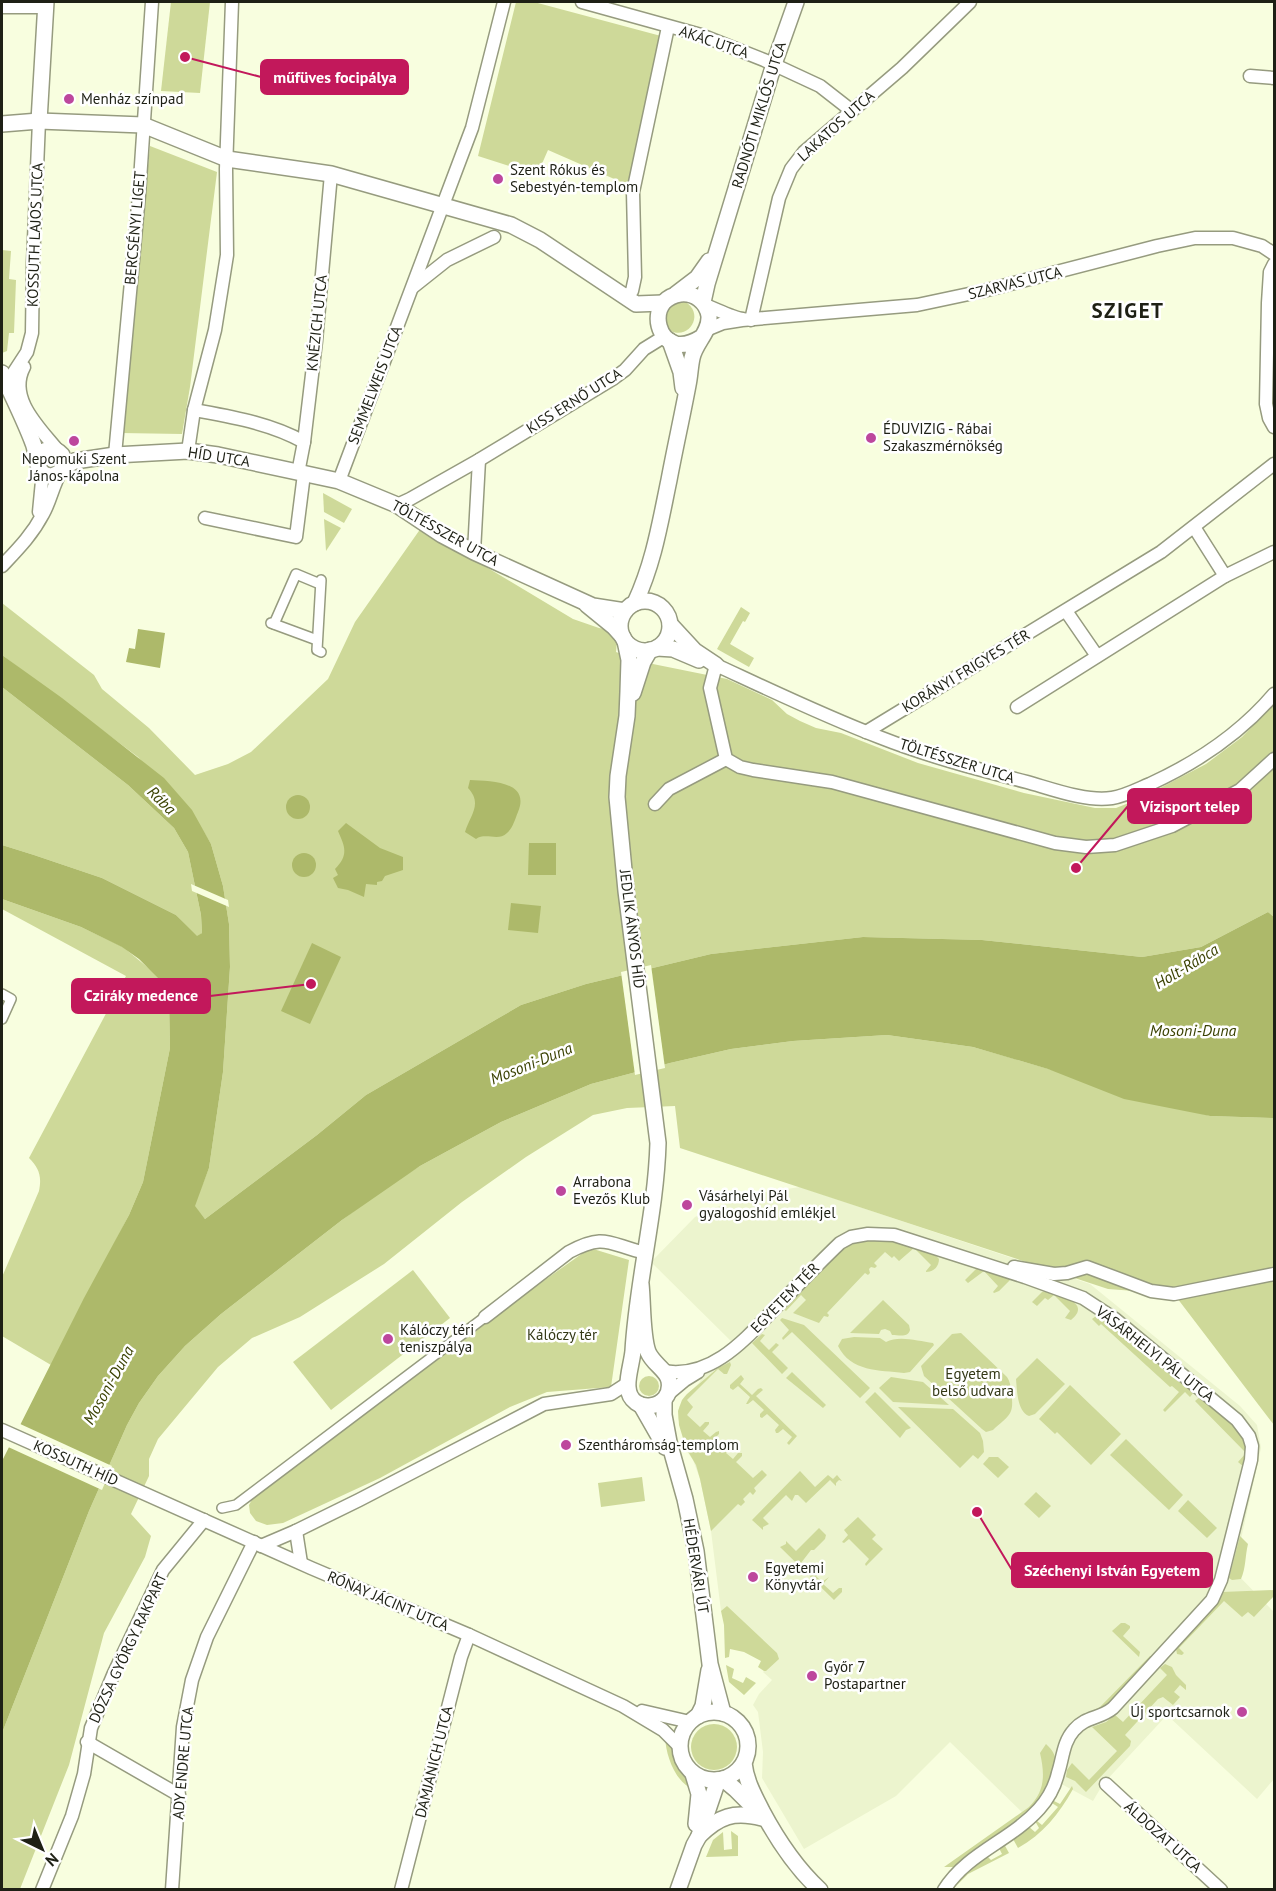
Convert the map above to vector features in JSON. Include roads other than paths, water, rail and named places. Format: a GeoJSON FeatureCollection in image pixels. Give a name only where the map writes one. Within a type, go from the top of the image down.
{"type":"FeatureCollection","features":[{"type":"Feature","properties":{"kind":"street","name":"BERCSÉNYI LIGET"},"geometry":{"type":"LineString","coordinates":[[115,455],[139,195],[152,2]]}},
{"type":"Feature","properties":{"kind":"street"},"geometry":{"type":"LineString","coordinates":[[188,451],[194,410],[215,330],[227,255],[226,159],[232,2]]}},
{"type":"Feature","properties":{"kind":"street","name":"SEMMELWEIS UTCA"},"geometry":{"type":"LineString","coordinates":[[339,482],[480,101],[504,2]]}},
{"type":"Feature","properties":{"kind":"street","name":"AKÁC UTCA"},"geometry":{"type":"LineString","coordinates":[[582,2],[701,35],[774,64],[820,86],[852,111]]}},
{"type":"Feature","properties":{"kind":"street","name":"RADNÓTI MIKLÓS UTCA"},"geometry":{"type":"LineString","coordinates":[[704,304],[707,284],[724,228],[774,64],[796,2]]}},
{"type":"Feature","properties":{"kind":"street","name":"LAKATOS UTCA"},"geometry":{"type":"LineString","coordinates":[[751,320],[779,198],[790,169],[804,152],[902,68],[970,2]]}},
{"type":"Feature","properties":{"kind":"street"},"geometry":{"type":"LineString","coordinates":[[2,7],[46,4]]}},
{"type":"Feature","properties":{"kind":"street","name":"KOSSUTH LAJOS UTCA"},"geometry":{"type":"LineString","coordinates":[[39,464],[32,439],[10,389],[12,375],[27,352],[32,333],[39,120],[46,4]]}},
{"type":"Feature","properties":{"kind":"street"},"geometry":{"type":"LineString","coordinates":[[626,297],[632,291],[635,277],[633,192],[669,27]]}},
{"type":"Feature","properties":{"kind":"street"},"geometry":{"type":"LineString","coordinates":[[1250,76],[1275,78]]}},
{"type":"Feature","properties":{"kind":"street"},"geometry":{"type":"LineString","coordinates":[[2,124],[39,120],[143,125],[226,159],[331,174],[511,225],[540,240],[639,305],[689,294],[696,296],[704,304],[709,314],[709,324],[697,343],[692,358],[656,548],[645,583],[620,624],[624,639],[636,649],[673,649],[716,665]]}},
{"type":"Feature","properties":{"kind":"street","name":"KNÉZICH UTCA"},"geometry":{"type":"LineString","coordinates":[[206,518],[296,537],[331,174]]}},
{"type":"Feature","properties":{"kind":"street","name":"RADNÓTI MIKLÓS UTCA"},"geometry":{"type":"LineString","coordinates":[[669,299],[689,286],[707,265],[724,228]]}},
{"type":"Feature","properties":{"kind":"street"},"geometry":{"type":"LineString","coordinates":[[412,288],[447,260],[494,237]]}},
{"type":"Feature","properties":{"kind":"street","name":"SZARVAS UTCA"},"geometry":{"type":"LineString","coordinates":[[704,333],[723,323],[917,305],[983,291],[1195,238],[1233,238],[1262,246],[1275,254]]}},
{"type":"Feature","properties":{"kind":"street"},"geometry":{"type":"LineString","coordinates":[[1275,264],[1270,272],[1268,303],[1266,404],[1269,418],[1275,427]]}},
{"type":"Feature","properties":{"kind":"street"},"geometry":{"type":"LineString","coordinates":[[669,299],[657,314],[660,329],[667,338],[681,372],[683,406]]}},
{"type":"Feature","properties":{"kind":"street","name":"SZARVAS UTCA"},"geometry":{"type":"LineString","coordinates":[[704,304],[736,318],[751,320]]}},
{"type":"Feature","properties":{"kind":"street"},"geometry":{"type":"LineString","coordinates":[[2,566],[32,534],[44,513],[55,481],[63,469],[64,459],[34,419],[19,394],[21,375],[33,352],[32,333]]}},
{"type":"Feature","properties":{"kind":"street"},"geometry":{"type":"LineString","coordinates":[[667,338],[676,344],[692,343],[704,333]]}},
{"type":"Feature","properties":{"kind":"street","name":"KISS ERNŐ UTCA"},"geometry":{"type":"LineString","coordinates":[[397,505],[410,500],[614,378],[625,370],[644,349],[667,338]]}},
{"type":"Feature","properties":{"kind":"street"},"geometry":{"type":"LineString","coordinates":[[2,373],[13,400]]}},
{"type":"Feature","properties":{"kind":"street"},"geometry":{"type":"LineString","coordinates":[[194,410],[252,421],[282,430],[304,442]]}},
{"type":"Feature","properties":{"kind":"street"},"geometry":{"type":"LineString","coordinates":[[36,525],[42,481],[39,464],[43,451],[56,450],[59,452]]}},
{"type":"Feature","properties":{"kind":"street","name":"HÍD UTCA"},"geometry":{"type":"LineString","coordinates":[[63,469],[75,461],[115,455],[188,451],[218,455],[339,482]]}},
{"type":"Feature","properties":{"kind":"street"},"geometry":{"type":"LineString","coordinates":[[474,552],[478,460]]}},
{"type":"Feature","properties":{"kind":"street"},"geometry":{"type":"LineString","coordinates":[[39,464],[48,476],[55,475],[63,469]]}},
{"type":"Feature","properties":{"kind":"street","name":"KORÁNYI FRIGYES TÉR"},"geometry":{"type":"LineString","coordinates":[[866,732],[1161,552],[1275,464]]}},
{"type":"Feature","properties":{"kind":"street","name":"TÖLTÉSSZER UTCA"},"geometry":{"type":"LineString","coordinates":[[339,482],[397,505],[442,535],[474,552],[593,606],[630,607]]}},
{"type":"Feature","properties":{"kind":"street"},"geometry":{"type":"LineString","coordinates":[[1194,527],[1225,576]]}},
{"type":"Feature","properties":{"kind":"street"},"geometry":{"type":"LineString","coordinates":[[653,649],[667,638],[667,617],[655,585],[656,548]]}},
{"type":"Feature","properties":{"kind":"street"},"geometry":{"type":"LineString","coordinates":[[1017,707],[1225,576],[1275,552]]}},
{"type":"Feature","properties":{"kind":"street"},"geometry":{"type":"LineString","coordinates":[[317,640],[273,623],[296,574],[320,582],[317,650],[321,652]]}},
{"type":"Feature","properties":{"kind":"street","name":"TÖLTÉSSZER UTCA"},"geometry":{"type":"LineString","coordinates":[[583,601],[614,627],[624,639]]}},
{"type":"Feature","properties":{"kind":"street"},"geometry":{"type":"LineString","coordinates":[[630,607],[651,602],[667,617],[695,651],[716,665]]}},
{"type":"Feature","properties":{"kind":"street"},"geometry":{"type":"LineString","coordinates":[[1066,611],[1097,656]]}},
{"type":"Feature","properties":{"kind":"street","name":"JEDLIK ÁNYOS HÍD"},"geometry":{"type":"LineString","coordinates":[[624,639],[629,670],[627,716],[617,797],[626,891],[658,1143],[657,1170],[645,1253]]}},
{"type":"Feature","properties":{"kind":"street","name":"JEDLIK ÁNYOS HÍD"},"geometry":{"type":"LineString","coordinates":[[627,716],[644,662],[653,649]]}},
{"type":"Feature","properties":{"kind":"street"},"geometry":{"type":"LineString","coordinates":[[716,665],[710,688],[726,759]]}},
{"type":"Feature","properties":{"kind":"street","name":"TÖLTÉSSZER UTCA"},"geometry":{"type":"LineString","coordinates":[[716,665],[866,732],[950,762],[1100,799],[1113,798],[1136,790],[1170,775],[1205,755],[1239,730],[1275,693]]}},
{"type":"Feature","properties":{"kind":"street"},"geometry":{"type":"LineString","coordinates":[[726,759],[746,768],[832,782],[1055,843],[1086,847],[1115,844],[1172,826],[1240,790],[1275,759]]}},
{"type":"Feature","properties":{"kind":"street"},"geometry":{"type":"LineString","coordinates":[[655,804],[669,789],[726,759]]}},
{"type":"Feature","properties":{"kind":"street"},"geometry":{"type":"LineString","coordinates":[[2,994],[11,999],[2,1019]]}},
{"type":"Feature","properties":{"kind":"street","name":"VÁSÁRHELYI PÁL UTCA"},"geometry":{"type":"LineString","coordinates":[[856,1236],[877,1233],[894,1235],[994,1267],[1089,1302],[1115,1319],[1241,1424],[1250,1436],[1252,1450],[1221,1580],[1207,1607],[1113,1708],[1105,1714],[1085,1720],[1069,1736],[1054,1785],[1038,1810],[961,1868],[944,1890]]}},
{"type":"Feature","properties":{"kind":"street","name":"EGYETEM TÉR"},"geometry":{"type":"LineString","coordinates":[[665,1398],[685,1380],[742,1342],[840,1243],[856,1236]]}},
{"type":"Feature","properties":{"kind":"street"},"geometry":{"type":"LineString","coordinates":[[222,1508],[236,1505],[569,1252],[594,1240],[607,1241],[645,1253],[636,1309],[629,1380],[630,1395],[636,1402],[653,1406],[665,1398],[669,1382],[647,1348],[641,1284]]}},
{"type":"Feature","properties":{"kind":"street"},"geometry":{"type":"LineString","coordinates":[[994,1267],[1017,1267],[1054,1274],[1087,1267],[1151,1291],[1174,1294],[1275,1274]]}},
{"type":"Feature","properties":{"kind":"street","name":"EGYETEM TÉR"},"geometry":{"type":"LineString","coordinates":[[660,1369],[673,1372],[693,1370],[714,1362]]}},
{"type":"Feature","properties":{"kind":"street"},"geometry":{"type":"LineString","coordinates":[[257,1544],[296,1531],[543,1404],[611,1394],[629,1380],[639,1368],[651,1365],[660,1369]]}},
{"type":"Feature","properties":{"kind":"street","name":"HÉDERVÁRI ÚT"},"geometry":{"type":"LineString","coordinates":[[665,1398],[664,1421],[696,1551],[710,1664],[723,1713]]}},
{"type":"Feature","properties":{"kind":"street","name":"HÉDERVÁRI ÚT"},"geometry":{"type":"LineString","coordinates":[[641,1405],[677,1470]]}},
{"type":"Feature","properties":{"kind":"street","name":"KOSSUTH HÍD"},"geometry":{"type":"LineString","coordinates":[[2,1430],[151,1497]]}},
{"type":"Feature","properties":{"kind":"street","name":"RÓNAY JÁCINT UTCA"},"geometry":{"type":"LineString","coordinates":[[151,1497],[469,1635],[623,1706],[663,1730],[680,1747]]}},
{"type":"Feature","properties":{"kind":"street","name":"DÓZSA GYÖRGY RAKPART"},"geometry":{"type":"LineString","coordinates":[[42,1890],[72,1816],[84,1774],[87,1742],[91,1728],[114,1673],[163,1570],[204,1520]]}},
{"type":"Feature","properties":{"kind":"street"},"geometry":{"type":"LineString","coordinates":[[296,1531],[301,1563]]}},
{"type":"Feature","properties":{"kind":"street","name":"ADY ENDRE UTCA"},"geometry":{"type":"LineString","coordinates":[[172,1890],[183,1727],[192,1680],[207,1637],[257,1544]]}},
{"type":"Feature","properties":{"kind":"street","name":"DAMJANICH UTCA"},"geometry":{"type":"LineString","coordinates":[[401,1890],[461,1657],[469,1635]]}},
{"type":"Feature","properties":{"kind":"street","name":"HÉDERVÁRI ÚT"},"geometry":{"type":"LineString","coordinates":[[694,1719],[703,1706],[710,1664]]}},
{"type":"Feature","properties":{"kind":"street","name":"RÓNAY JÁCINT UTCA"},"geometry":{"type":"LineString","coordinates":[[623,1706],[660,1717],[694,1719]]}},
{"type":"Feature","properties":{"kind":"street"},"geometry":{"type":"LineString","coordinates":[[744,1763],[731,1776],[720,1780],[701,1778],[693,1774],[681,1757],[680,1747],[684,1729],[694,1719],[715,1712],[737,1720],[747,1736],[748,1745],[744,1763],[748,1784],[765,1821]]}},
{"type":"Feature","properties":{"kind":"street"},"geometry":{"type":"LineString","coordinates":[[87,1742],[179,1795]]}},
{"type":"Feature","properties":{"kind":"street"},"geometry":{"type":"LineString","coordinates":[[693,1774],[699,1794],[697,1841]]}},
{"type":"Feature","properties":{"kind":"street"},"geometry":{"type":"LineString","coordinates":[[720,1780],[747,1800],[796,1865],[820,1890]]}},
{"type":"Feature","properties":{"kind":"street"},"geometry":{"type":"LineString","coordinates":[[678,1890],[720,1780]]}},
{"type":"Feature","properties":{"kind":"street","name":"ÁLDOZAT UTCA"},"geometry":{"type":"LineString","coordinates":[[1106,1784],[1221,1890]]}},
{"type":"Feature","properties":{"kind":"street"},"geometry":{"type":"LineString","coordinates":[[697,1841],[710,1825],[731,1815],[746,1814],[765,1821]]}},
{"type":"Feature","properties":{"kind":"water"},"geometry":{"type":"Polygon","coordinates":[[[138,629],[165,633],[160,668],[126,662],[129,648],[135,649],[138,629]]]}},
{"type":"Feature","properties":{"kind":"water","name":"Mosoni-Duna"},"geometry":{"type":"Polygon","coordinates":[[[2,655],[62,698],[164,778],[192,810],[211,844],[223,886],[229,924],[230,967],[223,1072],[209,1168],[195,1206],[205,1219],[366,1095],[521,1005],[586,984],[711,954],[863,937],[982,940],[1142,957],[1201,947],[1268,912],[1274,917],[1274,1118],[1210,1116],[1124,1099],[1048,1069],[973,1047],[887,1035],[793,1041],[731,1049],[591,1084],[501,1122],[420,1166],[342,1220],[221,1314],[185,1346],[158,1376],[127,1425],[89,1511],[2,1733],[2,1461],[84,1298],[129,1215],[143,1182],[170,1048],[169,999],[163,983],[139,959],[122,947],[81,927],[2,899],[2,845],[102,878],[176,915],[197,936],[202,933],[201,915],[188,852],[174,828],[128,785],[2,687],[2,655]]]}},
{"type":"Feature","properties":{"kind":"water"},"geometry":{"type":"Polygon","coordinates":[[[470,780],[497,782],[514,789],[519,794],[518,812],[511,829],[503,836],[484,836],[476,839],[465,832],[475,804],[475,799],[468,788],[470,780]]]}},
{"type":"Feature","properties":{"kind":"water"},"geometry":{"type":"Polygon","coordinates":[[[298,795],[307,798],[310,807],[307,816],[298,819],[289,816],[286,807],[289,798],[298,795]]]}},
{"type":"Feature","properties":{"kind":"water"},"geometry":{"type":"Polygon","coordinates":[[[346,823],[380,848],[403,857],[403,870],[385,876],[382,881],[377,882],[377,885],[366,884],[364,897],[338,888],[333,878],[338,875],[335,869],[344,855],[344,846],[338,831],[346,823]]]}},
{"type":"Feature","properties":{"kind":"water"},"geometry":{"type":"Polygon","coordinates":[[[529,843],[556,843],[556,875],[528,875],[529,843]]]}},
{"type":"Feature","properties":{"kind":"water"},"geometry":{"type":"Polygon","coordinates":[[[304,853],[313,856],[316,865],[313,874],[304,877],[295,874],[292,865],[295,856],[304,853]]]}},
{"type":"Feature","properties":{"kind":"water"},"geometry":{"type":"Polygon","coordinates":[[[511,903],[541,906],[538,933],[508,930],[511,903]]]}},
{"type":"Feature","properties":{"kind":"water"},"geometry":{"type":"Polygon","coordinates":[[[312,943],[341,957],[310,1024],[281,1011],[312,943]]]}},
{"type":"Feature","properties":{"kind":"place","name":"műfüves focipálya"},"geometry":{"type":"Point","coordinates":[185,57]}},
{"type":"Feature","properties":{"kind":"place","name":"Menház színpad"},"geometry":{"type":"Point","coordinates":[69,99]}},
{"type":"Feature","properties":{"kind":"place","name":"Szent Rókus és Sebestyén-templom"},"geometry":{"type":"Point","coordinates":[498,179]}},
{"type":"Feature","properties":{"kind":"place","name":"ÉDUVIZIG - Rábai Szakaszmérnökség"},"geometry":{"type":"Point","coordinates":[871,438]}},
{"type":"Feature","properties":{"kind":"place","name":"Nepomuki Szent János-kápolna"},"geometry":{"type":"Point","coordinates":[74,441]}},
{"type":"Feature","properties":{"kind":"place","name":"Vízisport telep"},"geometry":{"type":"Point","coordinates":[1076,868]}},
{"type":"Feature","properties":{"kind":"place","name":"Cziráky medence"},"geometry":{"type":"Point","coordinates":[311,984]}},
{"type":"Feature","properties":{"kind":"place","name":"Arrabona Evezős Klub"},"geometry":{"type":"Point","coordinates":[561,1191]}},
{"type":"Feature","properties":{"kind":"place","name":"Vásárhelyi Pál gyalogoshíd emlékjel"},"geometry":{"type":"Point","coordinates":[687,1205]}},
{"type":"Feature","properties":{"kind":"place","name":"Kálóczy téri teniszpálya"},"geometry":{"type":"Point","coordinates":[388,1339]}},
{"type":"Feature","properties":{"kind":"place","name":"Szentháromság-templom"},"geometry":{"type":"Point","coordinates":[566,1445]}},
{"type":"Feature","properties":{"kind":"place","name":"Széchenyi István Egyetem"},"geometry":{"type":"Point","coordinates":[977,1512]}},
{"type":"Feature","properties":{"kind":"place","name":"Egyetemi Könyvtár"},"geometry":{"type":"Point","coordinates":[753,1577]}},
{"type":"Feature","properties":{"kind":"place","name":"Győr 7 Postapartner"},"geometry":{"type":"Point","coordinates":[812,1676]}},
{"type":"Feature","properties":{"kind":"place","name":"Új sportcsarnok"},"geometry":{"type":"Point","coordinates":[1242,1712]}},
{"type":"Feature","properties":{"kind":"district","name":"SZIGET"},"geometry":{"type":"Point","coordinates":[1128,311]}},
{"type":"Feature","properties":{"kind":"water label","name":"Rába"},"geometry":{"type":"Point","coordinates":[162,800]}},
{"type":"Feature","properties":{"kind":"water label","name":"Holt-Rábca"},"geometry":{"type":"Point","coordinates":[1186,966]}},
{"type":"Feature","properties":{"kind":"park label","name":"Kálóczy tér"},"geometry":{"type":"Point","coordinates":[562,1335]}},
{"type":"Feature","properties":{"kind":"park label","name":"Egyetem belső udvara"},"geometry":{"type":"Point","coordinates":[973,1382]}}]}
